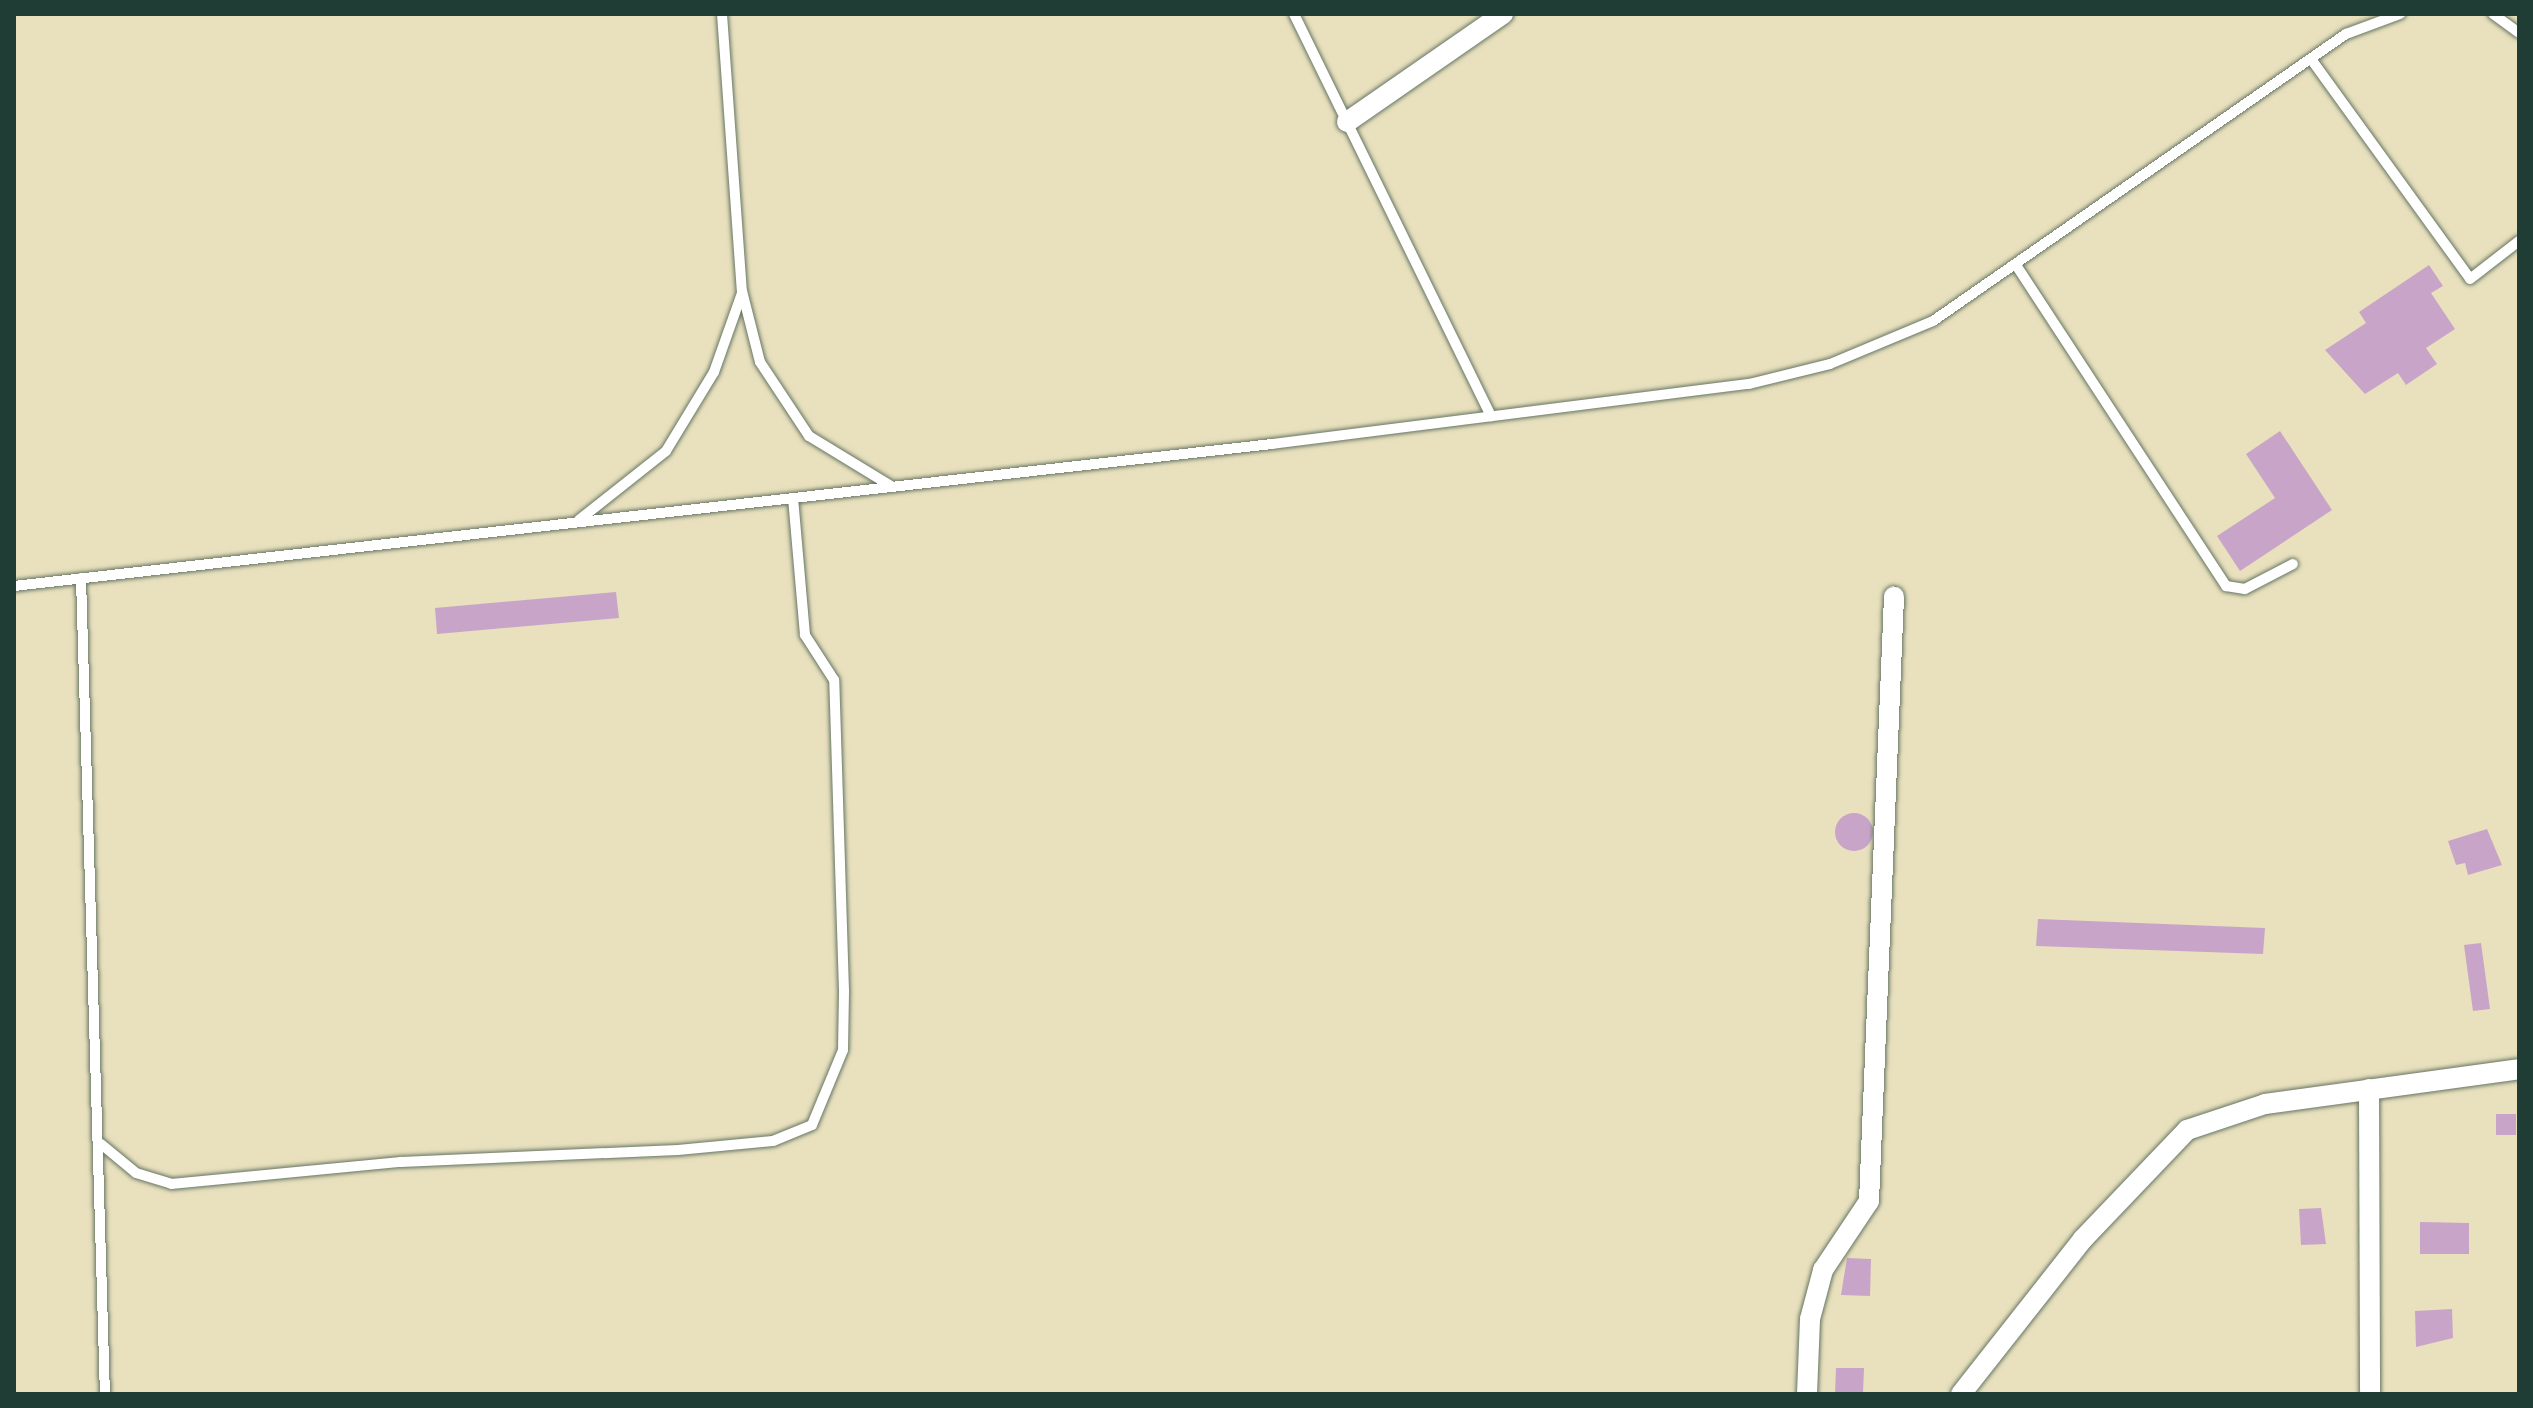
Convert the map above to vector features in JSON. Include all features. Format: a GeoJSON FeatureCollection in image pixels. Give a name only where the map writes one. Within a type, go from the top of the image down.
{"type":"FeatureCollection","features":[{"type":"Feature","properties":{"kind":"street"},"geometry":{"type":"LineString","coordinates":[[1347,122],[1503,14]]}},
{"type":"Feature","properties":{"kind":"street"},"geometry":{"type":"LineString","coordinates":[[1807,1394],[1810,1319],[1823,1270],[1869,1201],[1894,597]]}},
{"type":"Feature","properties":{"kind":"street"},"geometry":{"type":"LineString","coordinates":[[1961,1394],[2083,1239],[2187,1130],[2265,1104],[2519,1069]]}},
{"type":"Feature","properties":{"kind":"street"},"geometry":{"type":"LineString","coordinates":[[2369,1089],[2370,1394]]}},
{"type":"Feature","properties":{"kind":"lane"},"geometry":{"type":"LineString","coordinates":[[722,14],[742,291],[777,396],[809,436],[894,487]]}},
{"type":"Feature","properties":{"kind":"lane"},"geometry":{"type":"LineString","coordinates":[[1294,14],[1491,416]]}},
{"type":"Feature","properties":{"kind":"lane"},"geometry":{"type":"LineString","coordinates":[[14,586],[793,499],[1749,384],[1830,364],[1933,321],[2346,34],[2400,14]]}},
{"type":"Feature","properties":{"kind":"lane"},"geometry":{"type":"LineString","coordinates":[[2493,14],[2519,33]]}},
{"type":"Feature","properties":{"kind":"lane"},"geometry":{"type":"LineString","coordinates":[[2311,59],[2470,279],[2519,241]]}},
{"type":"Feature","properties":{"kind":"lane"},"geometry":{"type":"LineString","coordinates":[[2016,265],[2226,586],[2245,589],[2293,564]]}},
{"type":"Feature","properties":{"kind":"lane"},"geometry":{"type":"LineString","coordinates":[[576,522],[666,451],[714,372],[742,291]]}},
{"type":"Feature","properties":{"kind":"lane"},"geometry":{"type":"LineString","coordinates":[[101,1144],[136,1173],[171,1184],[401,1162],[678,1150],[773,1141],[812,1125],[843,1050],[843,944],[834,680],[805,635],[793,499]]}},
{"type":"Feature","properties":{"kind":"lane"},"geometry":{"type":"LineString","coordinates":[[81,578],[101,1144],[105,1394]]}},
{"type":"Feature","properties":{"kind":"building"},"geometry":{"type":"Polygon","coordinates":[[[2429,265],[2443,286],[2431,293],[2455,329],[2426,348],[2437,364],[2406,385],[2398,373],[2365,394],[2325,350],[2366,323],[2359,312],[2429,265]]]}},
{"type":"Feature","properties":{"kind":"building"},"geometry":{"type":"Polygon","coordinates":[[[2280,431],[2332,510],[2240,571],[2217,536],[2275,498],[2246,454],[2280,431]]]}},
{"type":"Feature","properties":{"kind":"building"},"geometry":{"type":"Polygon","coordinates":[[[616,592],[619,618],[437,634],[435,608],[616,592]]]}},
{"type":"Feature","properties":{"kind":"building"},"geometry":{"type":"Polygon","coordinates":[[[1854,813],[1867,819],[1873,832],[1867,845],[1854,851],[1841,845],[1835,832],[1841,819],[1854,813]]]}},
{"type":"Feature","properties":{"kind":"building"},"geometry":{"type":"Polygon","coordinates":[[[2487,829],[2502,865],[2468,875],[2465,863],[2456,865],[2448,841],[2487,829]]]}},
{"type":"Feature","properties":{"kind":"building"},"geometry":{"type":"Polygon","coordinates":[[[2038,919],[2265,928],[2263,954],[2036,946],[2038,919]]]}},
{"type":"Feature","properties":{"kind":"building"},"geometry":{"type":"Polygon","coordinates":[[[2481,943],[2490,1009],[2473,1011],[2464,945],[2481,943]]]}},
{"type":"Feature","properties":{"kind":"building"},"geometry":{"type":"Polygon","coordinates":[[[2496,1114],[2516,1114],[2516,1135],[2496,1135],[2496,1114]]]}},
{"type":"Feature","properties":{"kind":"building"},"geometry":{"type":"Polygon","coordinates":[[[2321,1208],[2326,1244],[2301,1245],[2299,1209],[2321,1208]]]}},
{"type":"Feature","properties":{"kind":"building"},"geometry":{"type":"Polygon","coordinates":[[[2420,1222],[2469,1223],[2469,1254],[2420,1254],[2420,1222]]]}},
{"type":"Feature","properties":{"kind":"building"},"geometry":{"type":"Polygon","coordinates":[[[1847,1258],[1871,1259],[1870,1296],[1841,1295],[1847,1258]]]}},
{"type":"Feature","properties":{"kind":"building"},"geometry":{"type":"Polygon","coordinates":[[[2452,1309],[2453,1338],[2416,1347],[2415,1311],[2452,1309]]]}},
{"type":"Feature","properties":{"kind":"building"},"geometry":{"type":"Polygon","coordinates":[[[1836,1368],[1864,1368],[1863,1394],[1835,1394],[1836,1368]]]}}]}
